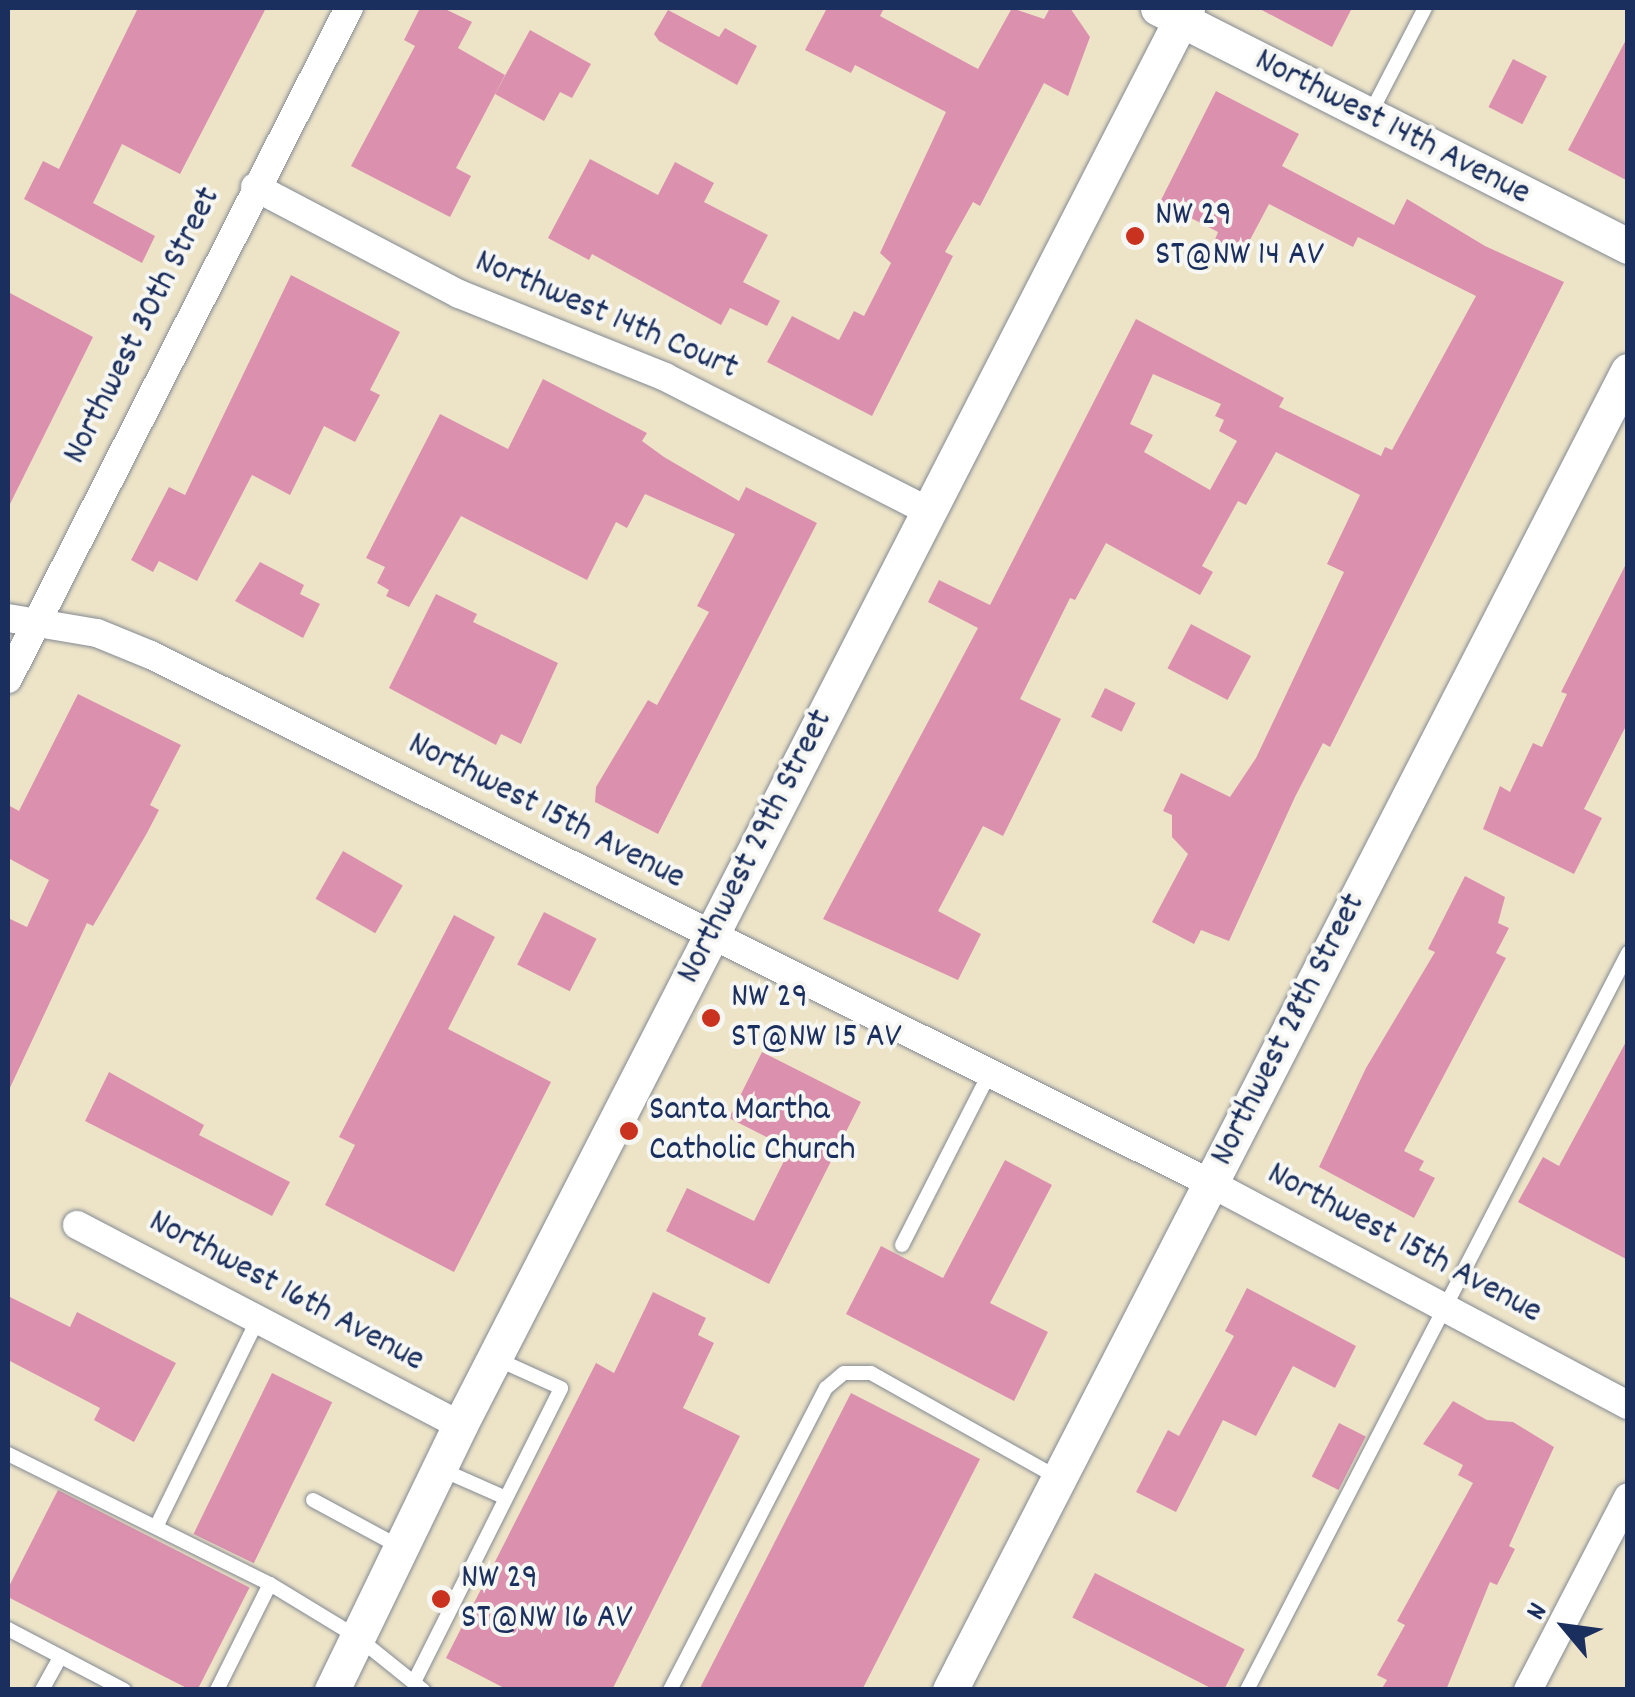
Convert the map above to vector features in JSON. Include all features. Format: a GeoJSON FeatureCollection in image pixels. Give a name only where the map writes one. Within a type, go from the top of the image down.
{"type":"FeatureCollection","features":[{"type":"Feature","properties":{"kind":"street","name":"Northwest 30th Street"},"geometry":{"type":"LineString","coordinates":[[8,679],[348,8]]}},
{"type":"Feature","properties":{"kind":"street","name":"Northwest 14th Avenue"},"geometry":{"type":"LineString","coordinates":[[1175,12],[1369,116],[1628,246]]}},
{"type":"Feature","properties":{"kind":"street","name":"Northwest 29th Street"},"geometry":{"type":"LineString","coordinates":[[332,1690],[438,1468],[928,511],[1175,12]]}},
{"type":"Feature","properties":{"kind":"street","name":"Northwest 14th Court"},"geometry":{"type":"LineString","coordinates":[[255,187],[459,294],[665,377],[928,511]]}},
{"type":"Feature","properties":{"kind":"street","name":"Northwest 28th Street"},"geometry":{"type":"LineString","coordinates":[[950,1690],[1628,371]]}},
{"type":"Feature","properties":{"kind":"street","name":"Northwest 15th Avenue"},"geometry":{"type":"LineString","coordinates":[[8,618],[97,633],[151,655],[1210,1183],[1628,1405]]}},
{"type":"Feature","properties":{"kind":"street","name":"Northwest 16th Avenue"},"geometry":{"type":"LineString","coordinates":[[78,1225],[460,1425]]}},
{"type":"Feature","properties":{"kind":"street"},"geometry":{"type":"LineString","coordinates":[[1528,1690],[1628,1497]]}},
{"type":"Feature","properties":{"kind":"lane"},"geometry":{"type":"LineString","coordinates":[[1369,116],[1425,8]]}},
{"type":"Feature","properties":{"kind":"lane"},"geometry":{"type":"LineString","coordinates":[[1247,1690],[1628,953]]}},
{"type":"Feature","properties":{"kind":"lane"},"geometry":{"type":"LineString","coordinates":[[902,1245],[989,1074]]}},
{"type":"Feature","properties":{"kind":"lane"},"geometry":{"type":"LineString","coordinates":[[157,1524],[258,1320]]}},
{"type":"Feature","properties":{"kind":"lane"},"geometry":{"type":"LineString","coordinates":[[8,1454],[157,1524],[270,1584],[357,1637],[419,1685],[561,1388],[495,1357]]}},
{"type":"Feature","properties":{"kind":"lane"},"geometry":{"type":"LineString","coordinates":[[670,1690],[826,1388],[844,1373],[871,1373],[1058,1478]]}},
{"type":"Feature","properties":{"kind":"lane"},"geometry":{"type":"LineString","coordinates":[[438,1468],[506,1498]]}},
{"type":"Feature","properties":{"kind":"lane"},"geometry":{"type":"LineString","coordinates":[[313,1500],[399,1546]]}},
{"type":"Feature","properties":{"kind":"lane"},"geometry":{"type":"LineString","coordinates":[[218,1690],[270,1584]]}},
{"type":"Feature","properties":{"kind":"lane"},"geometry":{"type":"LineString","coordinates":[[8,1629],[124,1690]]}},
{"type":"Feature","properties":{"kind":"lane"},"geometry":{"type":"LineString","coordinates":[[42,1690],[60,1657]]}},
{"type":"Feature","properties":{"kind":"building"},"geometry":{"type":"Polygon","coordinates":[[[138,8],[266,8],[180,174],[122,144],[93,203],[155,236],[142,263],[24,199],[43,161],[59,169],[138,8]]]}},
{"type":"Feature","properties":{"kind":"building"},"geometry":{"type":"Polygon","coordinates":[[[420,8],[443,8],[472,22],[458,48],[505,75],[456,168],[471,176],[450,217],[351,166],[415,46],[404,40],[420,8]]]}},
{"type":"Feature","properties":{"kind":"building"},"geometry":{"type":"Polygon","coordinates":[[[827,8],[884,8],[880,16],[978,69],[1012,8],[1044,19],[1050,8],[1070,8],[1090,37],[1068,96],[1044,83],[980,206],[973,202],[945,252],[953,256],[872,416],[767,362],[792,316],[839,340],[854,311],[864,316],[891,263],[880,253],[946,112],[855,65],[851,73],[805,50],[827,8]]]}},
{"type":"Feature","properties":{"kind":"building"},"geometry":{"type":"Polygon","coordinates":[[[1258,8],[1352,8],[1332,47],[1258,8]]]}},
{"type":"Feature","properties":{"kind":"building"},"geometry":{"type":"Polygon","coordinates":[[[668,10],[719,37],[725,28],[757,46],[737,85],[659,41],[654,34],[668,10]]]}},
{"type":"Feature","properties":{"kind":"building"},"geometry":{"type":"Polygon","coordinates":[[[530,30],[591,64],[572,98],[560,92],[544,121],[495,94],[530,30]]]}},
{"type":"Feature","properties":{"kind":"building"},"geometry":{"type":"Polygon","coordinates":[[[1628,36],[1628,181],[1568,150],[1628,36]]]}},
{"type":"Feature","properties":{"kind":"building"},"geometry":{"type":"Polygon","coordinates":[[[1513,59],[1547,76],[1522,124],[1488,107],[1513,59]]]}},
{"type":"Feature","properties":{"kind":"building"},"geometry":{"type":"Polygon","coordinates":[[[1216,91],[1299,134],[1282,166],[1394,225],[1407,199],[1485,246],[1564,282],[1330,747],[1323,743],[1295,797],[1229,941],[1201,930],[1194,944],[1152,922],[1188,854],[1172,837],[1172,815],[1163,811],[1181,773],[1230,797],[1256,758],[1344,572],[1327,564],[1360,495],[1276,452],[1246,505],[1238,501],[1202,566],[1213,572],[1200,595],[1106,543],[1075,600],[1070,598],[1020,699],[1061,719],[1003,836],[983,826],[938,911],[981,934],[958,980],[823,919],[978,628],[928,602],[939,580],[990,605],[1136,319],[1284,398],[1279,407],[1381,456],[1385,447],[1392,450],[1476,296],[1358,237],[1353,247],[1269,204],[1242,255],[1214,242],[1218,232],[1160,202],[1216,91]],[[1153,374],[1130,424],[1153,435],[1144,452],[1210,490],[1237,441],[1219,431],[1224,420],[1215,416],[1221,404],[1153,374]]]}},
{"type":"Feature","properties":{"kind":"building"},"geometry":{"type":"Polygon","coordinates":[[[590,159],[658,195],[675,162],[714,183],[704,202],[768,235],[743,282],[780,301],[767,326],[730,308],[721,325],[592,254],[589,260],[548,238],[590,159]]]}},
{"type":"Feature","properties":{"kind":"building"},"geometry":{"type":"Polygon","coordinates":[[[291,275],[400,332],[370,390],[380,395],[355,442],[324,426],[290,495],[252,475],[197,581],[159,561],[153,572],[131,560],[169,487],[185,495],[291,275]]]}},
{"type":"Feature","properties":{"kind":"building"},"geometry":{"type":"Polygon","coordinates":[[[8,292],[93,337],[8,508],[8,292]]]}},
{"type":"Feature","properties":{"kind":"building"},"geometry":{"type":"Polygon","coordinates":[[[543,379],[647,433],[642,441],[739,501],[746,487],[817,523],[658,834],[595,802],[596,787],[648,700],[657,705],[709,612],[697,606],[735,534],[645,494],[627,528],[616,522],[587,580],[461,516],[409,607],[386,596],[389,590],[377,583],[385,567],[366,558],[440,414],[508,449],[543,379]]]}},
{"type":"Feature","properties":{"kind":"building"},"geometry":{"type":"Polygon","coordinates":[[[1628,560],[1628,722],[1584,809],[1602,818],[1574,874],[1483,829],[1500,786],[1510,792],[1533,743],[1542,747],[1567,694],[1561,692],[1628,560]]]}},
{"type":"Feature","properties":{"kind":"building"},"geometry":{"type":"Polygon","coordinates":[[[260,562],[304,585],[300,594],[320,604],[303,638],[235,601],[260,562]]]}},
{"type":"Feature","properties":{"kind":"building"},"geometry":{"type":"Polygon","coordinates":[[[436,594],[477,614],[473,622],[558,663],[521,744],[501,734],[496,745],[389,688],[436,594]]]}},
{"type":"Feature","properties":{"kind":"building"},"geometry":{"type":"Polygon","coordinates":[[[1191,624],[1251,656],[1228,700],[1168,668],[1191,624]]]}},
{"type":"Feature","properties":{"kind":"building"},"geometry":{"type":"Polygon","coordinates":[[[1105,688],[1136,703],[1122,732],[1091,717],[1105,688]]]}},
{"type":"Feature","properties":{"kind":"building"},"geometry":{"type":"Polygon","coordinates":[[[78,694],[181,745],[150,805],[159,810],[93,926],[87,923],[8,1092],[8,918],[27,927],[49,880],[8,858],[8,805],[19,811],[78,694]]]}},
{"type":"Feature","properties":{"kind":"building"},"geometry":{"type":"Polygon","coordinates":[[[343,851],[403,886],[375,933],[316,899],[343,851]]]}},
{"type":"Feature","properties":{"kind":"building"},"geometry":{"type":"Polygon","coordinates":[[[1465,876],[1505,897],[1498,923],[1509,928],[1496,953],[1506,958],[1404,1151],[1424,1161],[1419,1170],[1435,1178],[1414,1218],[1319,1167],[1366,1068],[1435,952],[1428,949],[1465,876]]]}},
{"type":"Feature","properties":{"kind":"building"},"geometry":{"type":"Polygon","coordinates":[[[544,912],[597,939],[570,991],[517,965],[544,912]]]}},
{"type":"Feature","properties":{"kind":"building"},"geometry":{"type":"Polygon","coordinates":[[[454,915],[495,937],[448,1029],[551,1082],[454,1272],[325,1205],[355,1145],[339,1137],[454,915]]]}},
{"type":"Feature","properties":{"kind":"building"},"geometry":{"type":"Polygon","coordinates":[[[1628,1038],[1628,1260],[1518,1202],[1543,1157],[1559,1166],[1628,1038]]]}},
{"type":"Feature","properties":{"kind":"building"},"geometry":{"type":"Polygon","coordinates":[[[762,1052],[861,1102],[769,1284],[666,1231],[687,1188],[754,1221],[790,1149],[729,1118],[762,1052]]]}},
{"type":"Feature","properties":{"kind":"building"},"geometry":{"type":"Polygon","coordinates":[[[109,1072],[204,1125],[199,1135],[290,1182],[272,1216],[85,1121],[109,1072]]]}},
{"type":"Feature","properties":{"kind":"building"},"geometry":{"type":"Polygon","coordinates":[[[1005,1160],[1052,1185],[990,1303],[1048,1332],[1014,1401],[846,1314],[881,1246],[943,1278],[1005,1160]]]}},
{"type":"Feature","properties":{"kind":"building"},"geometry":{"type":"Polygon","coordinates":[[[1247,1288],[1356,1346],[1335,1388],[1293,1366],[1256,1436],[1223,1420],[1176,1512],[1136,1492],[1168,1430],[1179,1436],[1234,1336],[1225,1331],[1247,1288]]]}},
{"type":"Feature","properties":{"kind":"building"},"geometry":{"type":"Polygon","coordinates":[[[653,1292],[706,1318],[698,1335],[714,1343],[683,1408],[740,1436],[612,1690],[508,1690],[446,1658],[596,1363],[614,1373],[653,1292]]]}},
{"type":"Feature","properties":{"kind":"building"},"geometry":{"type":"Polygon","coordinates":[[[8,1296],[70,1327],[77,1312],[176,1363],[134,1442],[94,1420],[100,1408],[8,1360],[8,1296]]]}},
{"type":"Feature","properties":{"kind":"building"},"geometry":{"type":"Polygon","coordinates":[[[272,1373],[332,1402],[254,1563],[194,1534],[272,1373]]]}},
{"type":"Feature","properties":{"kind":"building"},"geometry":{"type":"Polygon","coordinates":[[[851,1393],[980,1459],[862,1690],[699,1690],[851,1393]]]}},
{"type":"Feature","properties":{"kind":"building"},"geometry":{"type":"Polygon","coordinates":[[[1453,1401],[1487,1420],[1513,1422],[1554,1447],[1509,1546],[1515,1549],[1497,1585],[1490,1582],[1446,1690],[1381,1690],[1387,1680],[1377,1675],[1405,1625],[1397,1621],[1473,1483],[1458,1475],[1463,1465],[1423,1444],[1453,1401]]]}},
{"type":"Feature","properties":{"kind":"building"},"geometry":{"type":"Polygon","coordinates":[[[1339,1423],[1366,1437],[1338,1490],[1312,1476],[1339,1423]]]}},
{"type":"Feature","properties":{"kind":"building"},"geometry":{"type":"Polygon","coordinates":[[[58,1490],[250,1588],[197,1690],[8,1597],[8,1588],[58,1490]]]}},
{"type":"Feature","properties":{"kind":"building"},"geometry":{"type":"Polygon","coordinates":[[[1095,1573],[1245,1649],[1224,1690],[1214,1690],[1072,1618],[1095,1573]]]}},
{"type":"Feature","properties":{"kind":"place","name":"NW 29 ST@NW 14 AV"},"geometry":{"type":"Point","coordinates":[1135,236]}},
{"type":"Feature","properties":{"kind":"place","name":"NW 29 ST@NW 15 AV"},"geometry":{"type":"Point","coordinates":[711,1018]}},
{"type":"Feature","properties":{"kind":"place","name":"Santa Martha Catholic Church"},"geometry":{"type":"Point","coordinates":[629,1131]}},
{"type":"Feature","properties":{"kind":"place","name":"NW 29 ST@NW 16 AV"},"geometry":{"type":"Point","coordinates":[441,1599]}}]}
